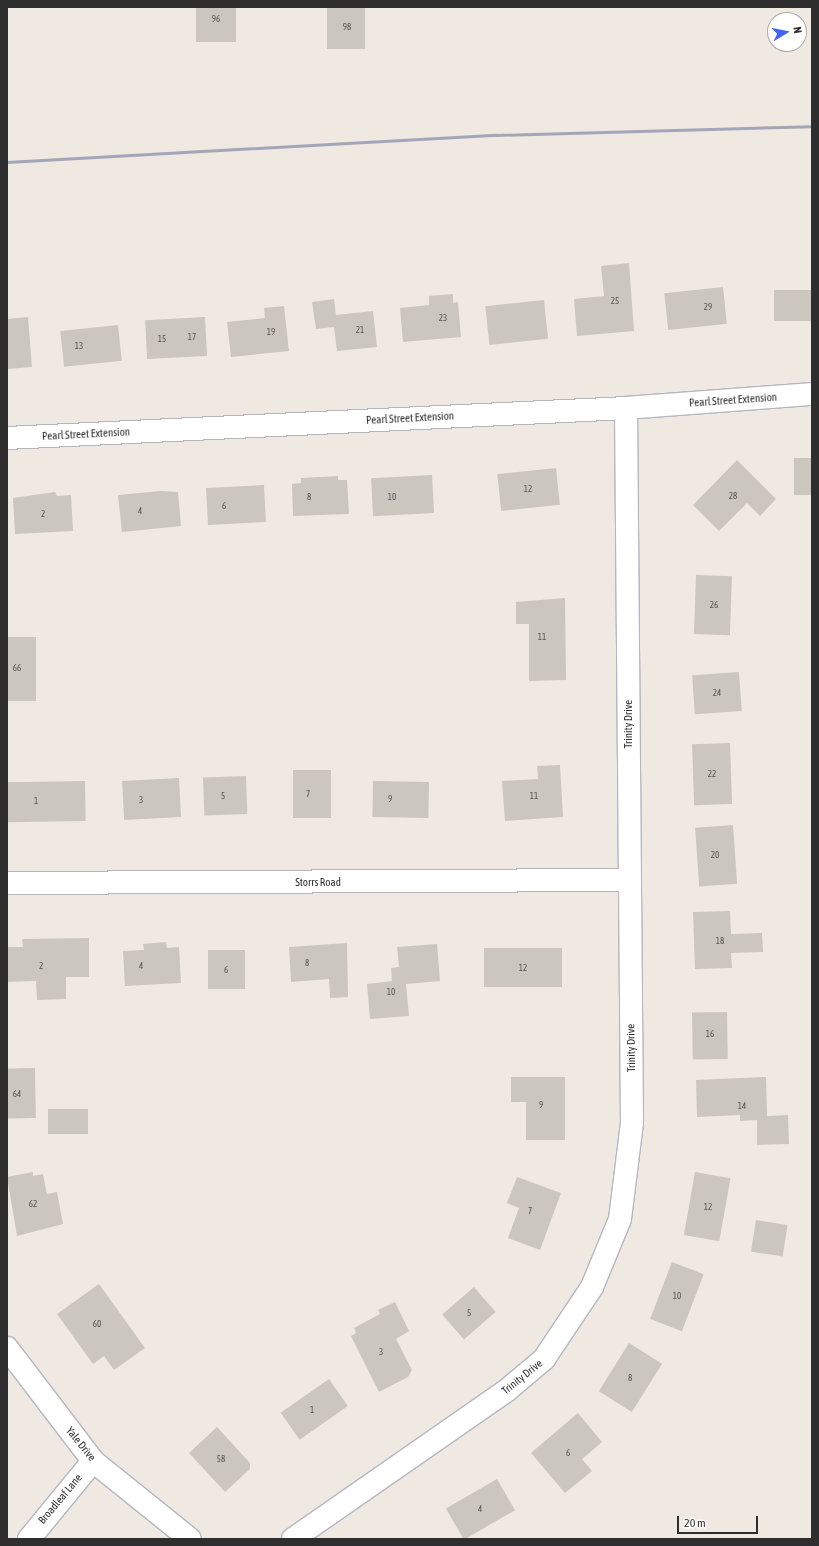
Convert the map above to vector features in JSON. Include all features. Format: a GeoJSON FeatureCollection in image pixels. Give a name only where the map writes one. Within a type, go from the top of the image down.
{"type":"FeatureCollection","features":[{"type":"Feature","properties":{"kind":"street","name":"Pearl Street Extension"},"geometry":{"type":"LineString","coordinates":[[7,438],[626,408],[812,394]]}},
{"type":"Feature","properties":{"kind":"street","name":"Trinity Drive"},"geometry":{"type":"LineString","coordinates":[[293,1539],[506,1391],[539,1364],[573,1319],[592,1287],[620,1219],[632,1124],[626,408]]}},
{"type":"Feature","properties":{"kind":"street","name":"Storrs Road"},"geometry":{"type":"LineString","coordinates":[[7,883],[629,880]]}},
{"type":"Feature","properties":{"kind":"street","name":"Yale Drive"},"geometry":{"type":"LineString","coordinates":[[7,1348],[93,1461],[190,1539]]}},
{"type":"Feature","properties":{"kind":"street","name":"Broadleaf Lane"},"geometry":{"type":"LineString","coordinates":[[29,1539],[93,1461]]}},
{"type":"Feature","properties":{"kind":"building"},"geometry":{"type":"Polygon","coordinates":[[[196,7],[236,7],[236,42],[196,42],[196,7]]]}},
{"type":"Feature","properties":{"kind":"building"},"geometry":{"type":"Polygon","coordinates":[[[327,7],[365,7],[365,49],[327,49],[327,7]]]}},
{"type":"Feature","properties":{"kind":"building"},"geometry":{"type":"Polygon","coordinates":[[[629,263],[634,331],[577,336],[574,299],[604,296],[601,266],[629,263]]]}},
{"type":"Feature","properties":{"kind":"building"},"geometry":{"type":"Polygon","coordinates":[[[723,287],[727,324],[668,330],[664,293],[723,287]]]}},
{"type":"Feature","properties":{"kind":"building"},"geometry":{"type":"Polygon","coordinates":[[[774,290],[812,290],[812,321],[774,321],[774,290]]]}},
{"type":"Feature","properties":{"kind":"building"},"geometry":{"type":"Polygon","coordinates":[[[453,294],[453,303],[458,302],[461,337],[403,342],[400,308],[429,305],[429,296],[453,294]]]}},
{"type":"Feature","properties":{"kind":"building"},"geometry":{"type":"Polygon","coordinates":[[[334,299],[336,315],[373,311],[377,347],[337,351],[334,327],[316,329],[312,302],[334,299]]]}},
{"type":"Feature","properties":{"kind":"building"},"geometry":{"type":"Polygon","coordinates":[[[544,300],[548,339],[489,345],[485,306],[544,300]]]}},
{"type":"Feature","properties":{"kind":"building"},"geometry":{"type":"Polygon","coordinates":[[[284,306],[289,351],[231,357],[227,322],[265,318],[264,308],[284,306]]]}},
{"type":"Feature","properties":{"kind":"building"},"geometry":{"type":"Polygon","coordinates":[[[28,317],[32,367],[7,369],[7,319],[28,317]]]}},
{"type":"Feature","properties":{"kind":"building"},"geometry":{"type":"Polygon","coordinates":[[[205,317],[207,356],[147,359],[145,320],[205,317]]]}},
{"type":"Feature","properties":{"kind":"building"},"geometry":{"type":"Polygon","coordinates":[[[118,325],[122,361],[64,367],[60,331],[118,325]]]}},
{"type":"Feature","properties":{"kind":"building"},"geometry":{"type":"Polygon","coordinates":[[[794,458],[812,458],[812,495],[794,495],[794,458]]]}},
{"type":"Feature","properties":{"kind":"building"},"geometry":{"type":"Polygon","coordinates":[[[737,460],[776,499],[760,516],[747,503],[719,531],[693,505],[737,460]]]}},
{"type":"Feature","properties":{"kind":"building"},"geometry":{"type":"Polygon","coordinates":[[[556,468],[560,505],[501,511],[497,474],[556,468]]]}},
{"type":"Feature","properties":{"kind":"building"},"geometry":{"type":"Polygon","coordinates":[[[432,475],[434,513],[373,516],[371,478],[432,475]]]}},
{"type":"Feature","properties":{"kind":"building"},"geometry":{"type":"Polygon","coordinates":[[[338,476],[338,480],[347,480],[349,514],[293,516],[292,484],[301,483],[301,478],[338,476]]]}},
{"type":"Feature","properties":{"kind":"building"},"geometry":{"type":"Polygon","coordinates":[[[264,485],[266,522],[208,525],[206,488],[264,485]]]}},
{"type":"Feature","properties":{"kind":"building"},"geometry":{"type":"Polygon","coordinates":[[[160,491],[178,492],[181,526],[122,532],[118,495],[160,491]]]}},
{"type":"Feature","properties":{"kind":"building"},"geometry":{"type":"Polygon","coordinates":[[[55,492],[57,496],[71,495],[73,531],[15,534],[13,498],[55,492]]]}},
{"type":"Feature","properties":{"kind":"building"},"geometry":{"type":"Polygon","coordinates":[[[696,575],[732,576],[730,635],[694,634],[696,575]]]}},
{"type":"Feature","properties":{"kind":"building"},"geometry":{"type":"Polygon","coordinates":[[[565,598],[566,680],[529,681],[529,624],[516,624],[516,602],[565,598]]]}},
{"type":"Feature","properties":{"kind":"building"},"geometry":{"type":"Polygon","coordinates":[[[7,637],[36,637],[36,701],[7,701],[7,637]]]}},
{"type":"Feature","properties":{"kind":"building"},"geometry":{"type":"Polygon","coordinates":[[[739,672],[742,711],[695,714],[692,675],[739,672]]]}},
{"type":"Feature","properties":{"kind":"building"},"geometry":{"type":"Polygon","coordinates":[[[730,743],[732,804],[694,805],[692,744],[730,743]]]}},
{"type":"Feature","properties":{"kind":"building"},"geometry":{"type":"Polygon","coordinates":[[[560,765],[563,817],[505,821],[502,781],[538,779],[537,766],[560,765]]]}},
{"type":"Feature","properties":{"kind":"building"},"geometry":{"type":"Polygon","coordinates":[[[293,770],[331,770],[331,818],[293,818],[293,770]]]}},
{"type":"Feature","properties":{"kind":"building"},"geometry":{"type":"Polygon","coordinates":[[[246,776],[247,814],[204,815],[203,778],[246,776]]]}},
{"type":"Feature","properties":{"kind":"building"},"geometry":{"type":"Polygon","coordinates":[[[179,778],[181,817],[124,820],[122,781],[179,778]]]}},
{"type":"Feature","properties":{"kind":"building"},"geometry":{"type":"Polygon","coordinates":[[[85,781],[86,821],[8,822],[7,782],[85,781]]]}},
{"type":"Feature","properties":{"kind":"building"},"geometry":{"type":"Polygon","coordinates":[[[373,781],[429,782],[428,818],[372,817],[373,781]]]}},
{"type":"Feature","properties":{"kind":"building"},"geometry":{"type":"Polygon","coordinates":[[[733,825],[737,884],[699,887],[695,828],[733,825]]]}},
{"type":"Feature","properties":{"kind":"building"},"geometry":{"type":"Polygon","coordinates":[[[730,911],[731,934],[762,933],[763,952],[731,953],[732,968],[695,969],[693,912],[730,911]]]}},
{"type":"Feature","properties":{"kind":"building"},"geometry":{"type":"Polygon","coordinates":[[[89,938],[89,977],[66,977],[66,999],[37,1000],[36,981],[7,982],[7,947],[23,947],[22,939],[89,938]]]}},
{"type":"Feature","properties":{"kind":"building"},"geometry":{"type":"Polygon","coordinates":[[[166,942],[167,948],[179,947],[181,983],[125,986],[123,951],[144,950],[143,944],[166,942]]]}},
{"type":"Feature","properties":{"kind":"building"},"geometry":{"type":"Polygon","coordinates":[[[347,943],[348,997],[330,998],[329,979],[291,982],[289,947],[347,943]]]}},
{"type":"Feature","properties":{"kind":"building"},"geometry":{"type":"Polygon","coordinates":[[[437,944],[440,981],[406,984],[409,1016],[370,1019],[367,984],[392,981],[391,968],[399,967],[397,947],[437,944]]]}},
{"type":"Feature","properties":{"kind":"building"},"geometry":{"type":"Polygon","coordinates":[[[484,948],[562,948],[562,987],[484,987],[484,948]]]}},
{"type":"Feature","properties":{"kind":"building"},"geometry":{"type":"Polygon","coordinates":[[[208,950],[245,950],[245,989],[208,989],[208,950]]]}},
{"type":"Feature","properties":{"kind":"building"},"geometry":{"type":"Polygon","coordinates":[[[727,1012],[728,1059],[693,1060],[692,1013],[727,1012]]]}},
{"type":"Feature","properties":{"kind":"building"},"geometry":{"type":"Polygon","coordinates":[[[7,1068],[35,1068],[36,1118],[8,1118],[7,1068]]]}},
{"type":"Feature","properties":{"kind":"building"},"geometry":{"type":"Polygon","coordinates":[[[511,1077],[565,1077],[565,1140],[526,1140],[526,1102],[511,1102],[511,1077]]]}},
{"type":"Feature","properties":{"kind":"building"},"geometry":{"type":"Polygon","coordinates":[[[766,1077],[767,1116],[788,1115],[789,1144],[757,1145],[757,1120],[740,1121],[740,1115],[697,1117],[696,1080],[766,1077]]]}},
{"type":"Feature","properties":{"kind":"building"},"geometry":{"type":"Polygon","coordinates":[[[48,1109],[88,1109],[88,1134],[48,1134],[48,1109]]]}},
{"type":"Feature","properties":{"kind":"building"},"geometry":{"type":"Polygon","coordinates":[[[33,1172],[33,1176],[43,1174],[47,1194],[57,1192],[63,1224],[17,1236],[7,1177],[33,1172]]]}},
{"type":"Feature","properties":{"kind":"building"},"geometry":{"type":"Polygon","coordinates":[[[695,1172],[730,1178],[719,1241],[684,1235],[695,1172]]]}},
{"type":"Feature","properties":{"kind":"building"},"geometry":{"type":"Polygon","coordinates":[[[517,1177],[561,1193],[540,1250],[508,1238],[519,1208],[507,1203],[517,1177]]]}},
{"type":"Feature","properties":{"kind":"building"},"geometry":{"type":"Polygon","coordinates":[[[756,1220],[788,1225],[783,1257],[751,1252],[756,1220]]]}},
{"type":"Feature","properties":{"kind":"building"},"geometry":{"type":"Polygon","coordinates":[[[672,1262],[704,1274],[682,1331],[650,1319],[672,1262]]]}},
{"type":"Feature","properties":{"kind":"building"},"geometry":{"type":"Polygon","coordinates":[[[99,1284],[145,1348],[114,1370],[104,1356],[93,1364],[57,1314],[99,1284]]]}},
{"type":"Feature","properties":{"kind":"building"},"geometry":{"type":"Polygon","coordinates":[[[474,1287],[496,1312],[464,1339],[442,1315],[474,1287]]]}},
{"type":"Feature","properties":{"kind":"building"},"geometry":{"type":"Polygon","coordinates":[[[395,1302],[409,1331],[396,1339],[412,1370],[408,1377],[379,1392],[351,1336],[356,1333],[354,1328],[380,1314],[378,1310],[395,1302]]]}},
{"type":"Feature","properties":{"kind":"building"},"geometry":{"type":"Polygon","coordinates":[[[629,1343],[662,1364],[632,1412],[599,1391],[629,1343]]]}},
{"type":"Feature","properties":{"kind":"building"},"geometry":{"type":"Polygon","coordinates":[[[329,1379],[348,1406],[300,1440],[281,1413],[329,1379]]]}},
{"type":"Feature","properties":{"kind":"building"},"geometry":{"type":"Polygon","coordinates":[[[578,1413],[602,1442],[582,1459],[592,1471],[565,1493],[531,1453],[578,1413]]]}},
{"type":"Feature","properties":{"kind":"building"},"geometry":{"type":"Polygon","coordinates":[[[217,1427],[250,1463],[250,1469],[225,1492],[189,1453],[217,1427]]]}},
{"type":"Feature","properties":{"kind":"building"},"geometry":{"type":"Polygon","coordinates":[[[497,1479],[515,1510],[464,1539],[446,1508],[497,1479]]]}},
{"type":"Feature","properties":{"kind":"railway"},"geometry":{"type":"LineString","coordinates":[[7,162],[496,135],[812,126]]}}]}
